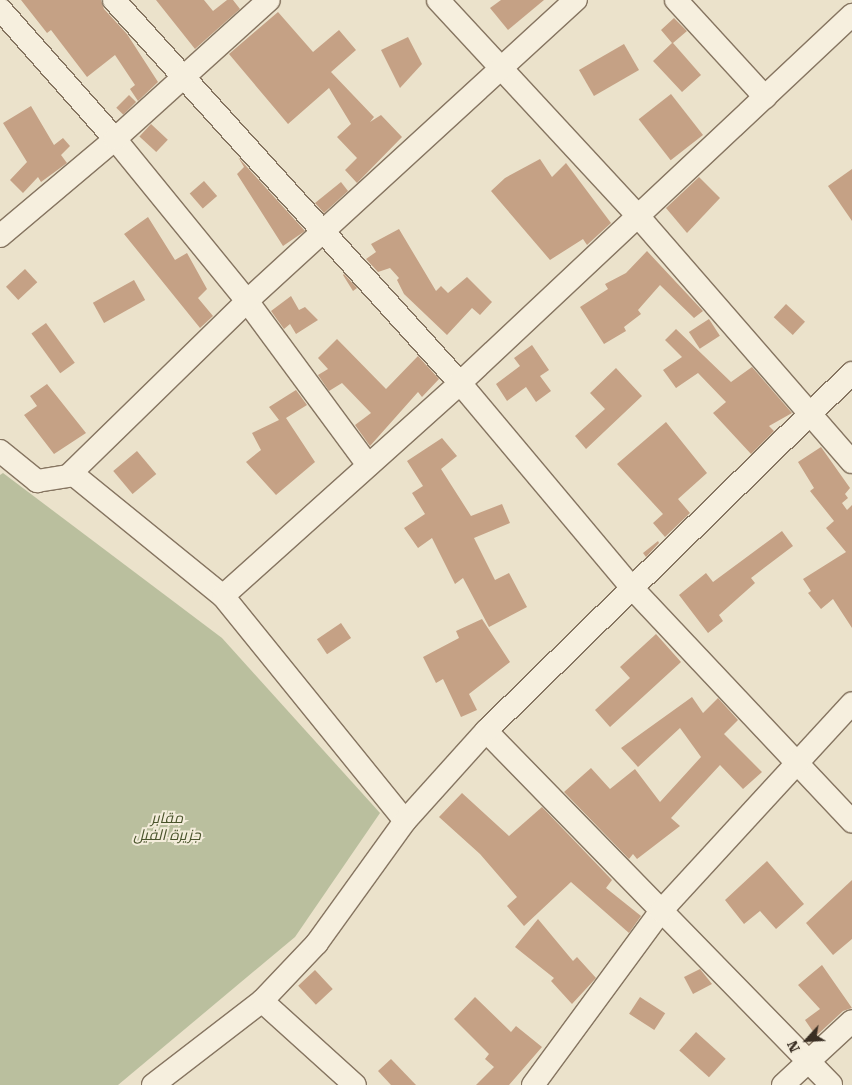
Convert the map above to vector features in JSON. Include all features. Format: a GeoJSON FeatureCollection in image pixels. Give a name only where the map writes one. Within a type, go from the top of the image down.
{"type":"FeatureCollection","features":[{"type":"Feature","properties":{"kind":"street"},"geometry":{"type":"LineString","coordinates":[[114,0],[460,383],[634,590],[794,763],[852,821]]}},
{"type":"Feature","properties":{"kind":"street"},"geometry":{"type":"LineString","coordinates":[[438,0],[638,216],[808,414],[852,462]]}},
{"type":"Feature","properties":{"kind":"street"},"geometry":{"type":"LineString","coordinates":[[0,451],[37,481],[69,475],[247,301],[503,69],[576,0]]}},
{"type":"Feature","properties":{"kind":"street"},"geometry":{"type":"LineString","coordinates":[[676,0],[765,97]]}},
{"type":"Feature","properties":{"kind":"street"},"geometry":{"type":"LineString","coordinates":[[0,236],[115,140],[182,75],[265,1]]}},
{"type":"Feature","properties":{"kind":"street"},"geometry":{"type":"LineString","coordinates":[[0,9],[115,140],[247,301],[368,465]]}},
{"type":"Feature","properties":{"kind":"street"},"geometry":{"type":"LineString","coordinates":[[223,596],[460,383],[852,15]]}},
{"type":"Feature","properties":{"kind":"street"},"geometry":{"type":"LineString","coordinates":[[152,1085],[262,1001],[317,942],[405,820],[486,732],[634,590],[808,414],[852,373]]}},
{"type":"Feature","properties":{"kind":"street"},"geometry":{"type":"LineString","coordinates":[[69,475],[78,479],[223,596],[405,820]]}},
{"type":"Feature","properties":{"kind":"street"},"geometry":{"type":"LineString","coordinates":[[533,1085],[661,911],[794,763],[852,703]]}},
{"type":"Feature","properties":{"kind":"street"},"geometry":{"type":"LineString","coordinates":[[486,732],[831,1085]]}},
{"type":"Feature","properties":{"kind":"street"},"geometry":{"type":"LineString","coordinates":[[262,1001],[355,1085]]}},
{"type":"Feature","properties":{"kind":"street"},"geometry":{"type":"LineString","coordinates":[[783,1085],[852,1021]]}},
{"type":"Feature","properties":{"kind":"green space","name":"مقابر جزيرة الفيل"},"geometry":{"type":"Polygon","coordinates":[[[3,473],[222,638],[380,813],[295,937],[118,1085],[0,1085],[0,475],[3,473]]]}},
{"type":"Feature","properties":{"kind":"building"},"geometry":{"type":"Polygon","coordinates":[[[21,0],[101,0],[104,9],[127,34],[158,82],[138,101],[130,89],[135,85],[115,55],[87,77],[51,30],[47,33],[21,0]]]}},
{"type":"Feature","properties":{"kind":"building"},"geometry":{"type":"Polygon","coordinates":[[[156,0],[204,0],[213,11],[227,0],[233,0],[240,9],[195,49],[156,0]]]}},
{"type":"Feature","properties":{"kind":"building"},"geometry":{"type":"Polygon","coordinates":[[[501,0],[544,0],[508,30],[490,8],[501,0]]]}},
{"type":"Feature","properties":{"kind":"building"},"geometry":{"type":"Polygon","coordinates":[[[278,12],[313,52],[339,30],[356,50],[331,72],[374,117],[370,122],[381,115],[402,137],[357,183],[345,170],[357,158],[337,137],[351,124],[329,88],[288,124],[229,54],[278,12]]]}},
{"type":"Feature","properties":{"kind":"building"},"geometry":{"type":"Polygon","coordinates":[[[674,18],[687,31],[673,43],[701,75],[682,92],[653,61],[672,43],[661,30],[674,18]]]}},
{"type":"Feature","properties":{"kind":"building"},"geometry":{"type":"Polygon","coordinates":[[[408,37],[422,64],[400,88],[381,50],[408,37]]]}},
{"type":"Feature","properties":{"kind":"building"},"geometry":{"type":"Polygon","coordinates":[[[624,44],[639,70],[594,96],[579,70],[624,44]]]}},
{"type":"Feature","properties":{"kind":"building"},"geometry":{"type":"Polygon","coordinates":[[[671,94],[703,135],[671,160],[639,119],[671,94]]]}},
{"type":"Feature","properties":{"kind":"building"},"geometry":{"type":"Polygon","coordinates":[[[129,95],[136,102],[123,115],[116,108],[129,95]]]}},
{"type":"Feature","properties":{"kind":"building"},"geometry":{"type":"Polygon","coordinates":[[[31,106],[54,145],[63,138],[70,146],[61,155],[67,163],[41,182],[38,177],[23,193],[10,180],[27,162],[3,123],[31,106]]]}},
{"type":"Feature","properties":{"kind":"building"},"geometry":{"type":"Polygon","coordinates":[[[151,124],[168,140],[156,152],[139,136],[151,124]]]}},
{"type":"Feature","properties":{"kind":"building"},"geometry":{"type":"Polygon","coordinates":[[[238,157],[305,231],[283,246],[237,174],[244,167],[238,157]]]}},
{"type":"Feature","properties":{"kind":"building"},"geometry":{"type":"Polygon","coordinates":[[[540,159],[552,177],[566,163],[611,223],[587,245],[583,239],[550,260],[491,191],[505,178],[540,159]]]}},
{"type":"Feature","properties":{"kind":"building"},"geometry":{"type":"Polygon","coordinates":[[[852,169],[852,221],[828,186],[852,169]]]}},
{"type":"Feature","properties":{"kind":"building"},"geometry":{"type":"Polygon","coordinates":[[[699,177],[720,198],[687,233],[666,208],[699,177]]]}},
{"type":"Feature","properties":{"kind":"building"},"geometry":{"type":"Polygon","coordinates":[[[204,181],[217,196],[203,209],[190,193],[204,181]]]}},
{"type":"Feature","properties":{"kind":"building"},"geometry":{"type":"Polygon","coordinates":[[[341,182],[348,191],[324,213],[315,203],[341,182]]]}},
{"type":"Feature","properties":{"kind":"building"},"geometry":{"type":"Polygon","coordinates":[[[148,217],[175,260],[187,253],[207,289],[198,298],[213,316],[200,328],[124,234],[148,217]]]}},
{"type":"Feature","properties":{"kind":"building"},"geometry":{"type":"Polygon","coordinates":[[[399,229],[436,291],[441,286],[448,293],[467,277],[492,302],[480,315],[472,308],[447,335],[404,294],[397,280],[399,278],[390,268],[378,272],[366,259],[376,252],[371,244],[399,229]]]}},
{"type":"Feature","properties":{"kind":"building"},"geometry":{"type":"Polygon","coordinates":[[[647,251],[703,311],[694,318],[660,285],[638,310],[641,314],[624,327],[626,331],[604,344],[580,307],[608,289],[605,284],[626,273],[647,251]]]}},
{"type":"Feature","properties":{"kind":"building"},"geometry":{"type":"Polygon","coordinates":[[[25,269],[37,282],[18,300],[6,287],[25,269]]]}},
{"type":"Feature","properties":{"kind":"building"},"geometry":{"type":"Polygon","coordinates":[[[343,275],[357,288],[353,291],[343,275]]]}},
{"type":"Feature","properties":{"kind":"building"},"geometry":{"type":"Polygon","coordinates":[[[134,280],[145,300],[104,323],[93,303],[134,280]]]}},
{"type":"Feature","properties":{"kind":"building"},"geometry":{"type":"Polygon","coordinates":[[[291,296],[299,310],[305,307],[318,320],[296,334],[290,324],[284,329],[271,311],[291,296]]]}},
{"type":"Feature","properties":{"kind":"building"},"geometry":{"type":"Polygon","coordinates":[[[786,304],[805,322],[793,335],[774,317],[786,304]]]}},
{"type":"Feature","properties":{"kind":"building"},"geometry":{"type":"Polygon","coordinates":[[[709,319],[720,336],[700,349],[689,332],[709,319]]]}},
{"type":"Feature","properties":{"kind":"building"},"geometry":{"type":"Polygon","coordinates":[[[46,323],[75,363],[60,373],[31,334],[46,323]]]}},
{"type":"Feature","properties":{"kind":"building"},"geometry":{"type":"Polygon","coordinates":[[[676,329],[731,382],[752,367],[792,413],[769,426],[774,431],[751,454],[713,413],[726,402],[698,373],[676,388],[663,370],[682,357],[665,340],[676,329]]]}},
{"type":"Feature","properties":{"kind":"building"},"geometry":{"type":"Polygon","coordinates":[[[337,339],[386,389],[418,356],[439,379],[422,397],[418,392],[370,446],[355,425],[371,413],[342,383],[329,391],[318,375],[328,369],[318,358],[337,339]]]}},
{"type":"Feature","properties":{"kind":"building"},"geometry":{"type":"Polygon","coordinates":[[[532,345],[549,370],[540,376],[551,391],[536,402],[526,387],[507,401],[496,384],[520,366],[514,358],[532,345]]]}},
{"type":"Feature","properties":{"kind":"building"},"geometry":{"type":"Polygon","coordinates":[[[616,368],[642,396],[586,449],[575,436],[605,409],[590,393],[616,368]]]}},
{"type":"Feature","properties":{"kind":"building"},"geometry":{"type":"Polygon","coordinates":[[[47,384],[86,433],[54,454],[24,415],[37,406],[30,396],[47,384]]]}},
{"type":"Feature","properties":{"kind":"building"},"geometry":{"type":"Polygon","coordinates":[[[296,390],[307,405],[286,418],[315,462],[276,495],[246,462],[261,450],[252,433],[279,420],[269,407],[296,390]]]}},
{"type":"Feature","properties":{"kind":"building"},"geometry":{"type":"Polygon","coordinates":[[[666,422],[707,473],[678,499],[690,513],[665,537],[653,523],[663,514],[617,464],[666,422]]]}},
{"type":"Feature","properties":{"kind":"building"},"geometry":{"type":"Polygon","coordinates":[[[442,438],[457,456],[441,469],[471,516],[502,504],[510,523],[474,538],[495,580],[509,573],[527,607],[489,627],[463,578],[455,584],[432,538],[418,548],[404,528],[425,514],[412,493],[423,486],[407,461],[442,438]]]}},
{"type":"Feature","properties":{"kind":"building"},"geometry":{"type":"Polygon","coordinates":[[[821,447],[850,488],[845,494],[848,498],[842,503],[847,510],[852,505],[852,628],[833,599],[821,609],[808,593],[811,591],[803,579],[846,552],[826,528],[834,521],[810,491],[814,488],[798,462],[821,447]]]}},
{"type":"Feature","properties":{"kind":"building"},"geometry":{"type":"Polygon","coordinates":[[[137,451],[156,474],[133,494],[113,471],[137,451]]]}},
{"type":"Feature","properties":{"kind":"building"},"geometry":{"type":"Polygon","coordinates":[[[782,531],[793,546],[751,578],[755,583],[719,615],[723,621],[708,633],[679,595],[706,573],[713,582],[782,531]]]}},
{"type":"Feature","properties":{"kind":"building"},"geometry":{"type":"Polygon","coordinates":[[[658,541],[659,543],[646,557],[643,553],[658,541]]]}},
{"type":"Feature","properties":{"kind":"building"},"geometry":{"type":"Polygon","coordinates":[[[482,619],[510,662],[469,694],[477,710],[461,717],[443,679],[436,683],[423,657],[459,638],[456,631],[482,619]]]}},
{"type":"Feature","properties":{"kind":"building"},"geometry":{"type":"Polygon","coordinates":[[[341,623],[351,638],[327,654],[317,639],[341,623]]]}},
{"type":"Feature","properties":{"kind":"building"},"geometry":{"type":"Polygon","coordinates":[[[656,634],[681,662],[610,727],[595,710],[630,678],[620,667],[656,634]]]}},
{"type":"Feature","properties":{"kind":"building"},"geometry":{"type":"Polygon","coordinates":[[[692,697],[703,713],[718,698],[738,720],[724,734],[762,772],[743,789],[720,765],[671,818],[680,826],[637,859],[633,854],[629,859],[564,792],[591,768],[610,789],[635,769],[660,802],[701,757],[680,728],[638,767],[621,748],[692,697]]]}},
{"type":"Feature","properties":{"kind":"building"},"geometry":{"type":"Polygon","coordinates":[[[462,793],[509,836],[542,807],[612,880],[606,888],[641,916],[629,933],[571,882],[524,926],[507,906],[517,897],[480,854],[439,817],[462,793]]]}},
{"type":"Feature","properties":{"kind":"building"},"geometry":{"type":"Polygon","coordinates":[[[767,861],[804,904],[776,929],[760,911],[744,924],[725,900],[767,861]]]}},
{"type":"Feature","properties":{"kind":"building"},"geometry":{"type":"Polygon","coordinates":[[[852,880],[852,939],[833,955],[806,923],[852,880]]]}},
{"type":"Feature","properties":{"kind":"building"},"geometry":{"type":"Polygon","coordinates":[[[538,919],[573,961],[577,957],[596,978],[572,1004],[551,981],[554,978],[515,947],[538,919]]]}},
{"type":"Feature","properties":{"kind":"building"},"geometry":{"type":"Polygon","coordinates":[[[822,965],[852,1008],[843,1011],[816,1036],[805,1020],[820,1009],[798,985],[822,965]]]}},
{"type":"Feature","properties":{"kind":"building"},"geometry":{"type":"Polygon","coordinates":[[[700,969],[712,984],[693,994],[684,977],[700,969]]]}},
{"type":"Feature","properties":{"kind":"building"},"geometry":{"type":"Polygon","coordinates":[[[315,970],[333,989],[316,1005],[298,986],[315,970]]]}},
{"type":"Feature","properties":{"kind":"building"},"geometry":{"type":"Polygon","coordinates":[[[475,997],[511,1032],[516,1026],[542,1047],[509,1085],[476,1085],[494,1067],[485,1059],[489,1054],[454,1019],[475,997]]]}},
{"type":"Feature","properties":{"kind":"building"},"geometry":{"type":"Polygon","coordinates":[[[640,997],[665,1013],[654,1030],[629,1014],[640,997]]]}},
{"type":"Feature","properties":{"kind":"building"},"geometry":{"type":"Polygon","coordinates":[[[696,1032],[726,1059],[709,1077],[679,1051],[696,1032]]]}},
{"type":"Feature","properties":{"kind":"building"},"geometry":{"type":"Polygon","coordinates":[[[391,1059],[416,1085],[391,1085],[378,1071],[391,1059]]]}}]}
